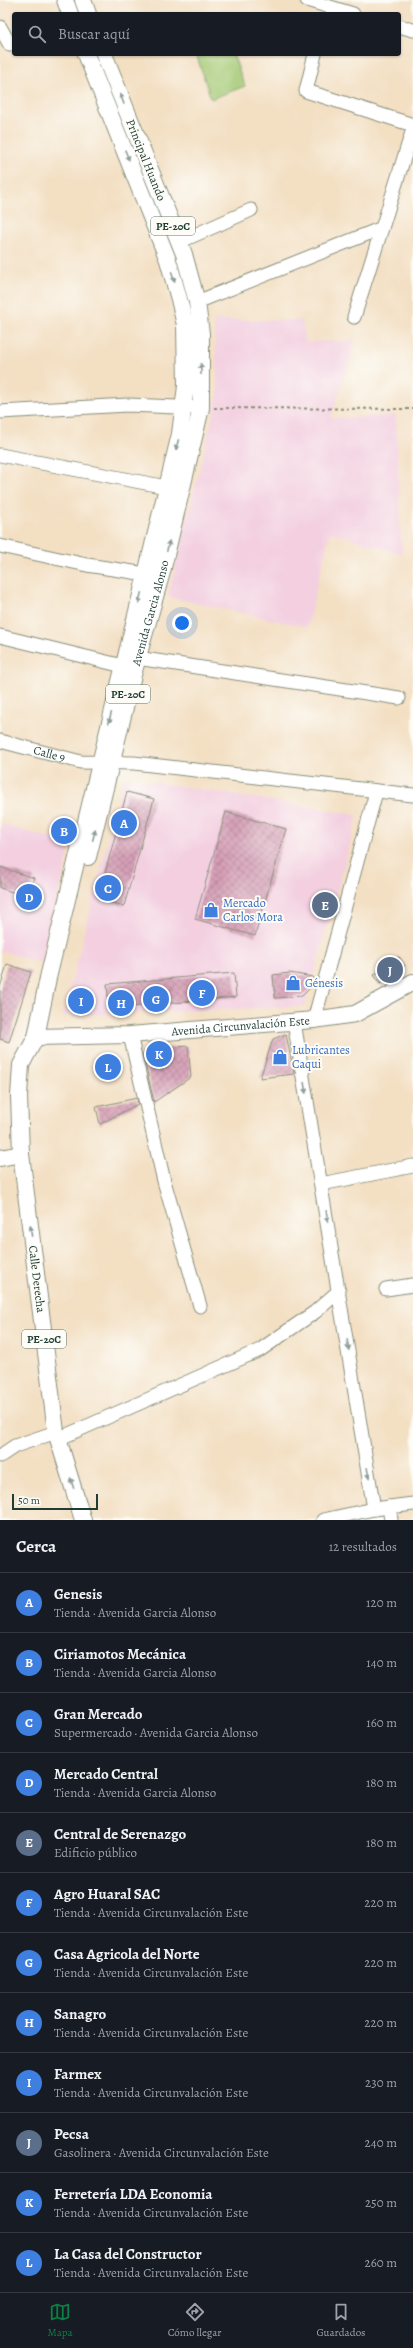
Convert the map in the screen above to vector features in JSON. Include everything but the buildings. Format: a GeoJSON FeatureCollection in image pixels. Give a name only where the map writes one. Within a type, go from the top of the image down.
{"type":"FeatureCollection","features":[{"type":"Feature","properties":{"kind":"main road"},"geometry":{"type":"LineString","coordinates":[[65,0],[69,12]]}},
{"type":"Feature","properties":{"kind":"main road"},"geometry":{"type":"LineString","coordinates":[[83,0],[87,12]]}},
{"type":"Feature","properties":{"kind":"main road","name":"Principal Huando"},"geometry":{"type":"LineString","coordinates":[[87,56],[168,260],[179,299],[185,325],[185,406]]}},
{"type":"Feature","properties":{"kind":"main road","name":"Principal Huando"},"geometry":{"type":"LineString","coordinates":[[105,56],[179,242],[197,302],[201,334],[201,408]]}},
{"type":"Feature","properties":{"kind":"main road","name":"Avenida Garcia Alonso"},"geometry":{"type":"LineString","coordinates":[[106,763],[162,572],[185,406]]}},
{"type":"Feature","properties":{"kind":"main road","name":"Avenida Garcia Alonso"},"geometry":{"type":"LineString","coordinates":[[21,1154],[19,1096],[21,1065],[36,1037],[48,978],[67,940],[106,763],[123,666],[146,574],[201,408]]}},
{"type":"Feature","properties":{"kind":"main road","name":"Avenida Circunvalación Este"},"geometry":{"type":"LineString","coordinates":[[36,1037],[130,1035],[294,1022],[356,1014],[413,982]]}},
{"type":"Feature","properties":{"kind":"main road"},"geometry":{"type":"LineString","coordinates":[[0,1158],[21,1154]]}},
{"type":"Feature","properties":{"kind":"main road","name":"Calle Derecha"},"geometry":{"type":"LineString","coordinates":[[21,1154],[57,1436],[83,1520]]}},
{"type":"Feature","properties":{"kind":"street"},"geometry":{"type":"LineString","coordinates":[[307,0],[347,12]]}},
{"type":"Feature","properties":{"kind":"street"},"geometry":{"type":"LineString","coordinates":[[0,27],[10,45]]}},
{"type":"Feature","properties":{"kind":"street"},"geometry":{"type":"LineString","coordinates":[[401,27],[413,30]]}},
{"type":"Feature","properties":{"kind":"street"},"geometry":{"type":"LineString","coordinates":[[315,56],[306,91],[413,125]]}},
{"type":"Feature","properties":{"kind":"street"},"geometry":{"type":"LineString","coordinates":[[354,317],[413,129]]}},
{"type":"Feature","properties":{"kind":"street"},"geometry":{"type":"LineString","coordinates":[[179,242],[251,210]]}},
{"type":"Feature","properties":{"kind":"street"},"geometry":{"type":"LineString","coordinates":[[197,302],[382,228]]}},
{"type":"Feature","properties":{"kind":"street"},"geometry":{"type":"LineString","coordinates":[[0,412],[128,405],[185,406],[201,408]]}},
{"type":"Feature","properties":{"kind":"street"},"geometry":{"type":"LineString","coordinates":[[0,455],[174,488]]}},
{"type":"Feature","properties":{"kind":"street"},"geometry":{"type":"LineString","coordinates":[[0,546],[87,565],[146,574],[162,572]]}},
{"type":"Feature","properties":{"kind":"street"},"geometry":{"type":"LineString","coordinates":[[0,636],[123,666]]}},
{"type":"Feature","properties":{"kind":"street"},"geometry":{"type":"LineString","coordinates":[[137,658],[399,698]]}},
{"type":"Feature","properties":{"kind":"street","name":"Calle 9"},"geometry":{"type":"LineString","coordinates":[[0,741],[82,762],[134,763],[376,792],[413,795]]}},
{"type":"Feature","properties":{"kind":"street"},"geometry":{"type":"LineString","coordinates":[[314,1020],[376,792]]}},
{"type":"Feature","properties":{"kind":"street"},"geometry":{"type":"LineString","coordinates":[[294,1022],[374,1509]]}},
{"type":"Feature","properties":{"kind":"street"},"geometry":{"type":"LineString","coordinates":[[130,1035],[164,1181],[200,1306]]}},
{"type":"Feature","properties":{"kind":"street"},"geometry":{"type":"LineString","coordinates":[[321,1184],[413,1166]]}},
{"type":"Feature","properties":{"kind":"street"},"geometry":{"type":"LineString","coordinates":[[386,1289],[413,1285]]}},
{"type":"Feature","properties":{"kind":"street"},"geometry":{"type":"LineString","coordinates":[[0,1456],[15,1446],[57,1436],[260,1350],[315,1312],[339,1291]]}},
{"type":"Feature","properties":{"kind":"street"},"geometry":{"type":"LineString","coordinates":[[323,1520],[374,1509],[413,1504]]}},
{"type":"Feature","properties":{"kind":"street"},"geometry":{"type":"LineString","coordinates":[[389,1507],[392,1520]]}},
{"type":"Feature","properties":{"kind":"path"},"geometry":{"type":"LineString","coordinates":[[201,408],[413,409]]}},
{"type":"Feature","properties":{"kind":"shaded area"},"geometry":{"type":"Polygon","coordinates":[[[214,320],[302,320],[306,342],[356,340],[331,418],[396,415],[402,554],[330,532],[307,627],[168,597],[218,395],[214,320]]]}},
{"type":"Feature","properties":{"kind":"shaded area","name":"Mercado Carlos Mora"},"geometry":{"type":"Polygon","coordinates":[[[124,777],[358,815],[305,1006],[63,1016],[124,777]]]}},
{"type":"Feature","properties":{"kind":"shaded area"},"geometry":{"type":"Polygon","coordinates":[[[0,824],[71,844],[42,963],[0,951],[0,824]]]}},
{"type":"Feature","properties":{"kind":"green space"},"geometry":{"type":"Polygon","coordinates":[[[197,56],[234,56],[245,86],[211,99],[197,56]]]}},
{"type":"Feature","properties":{"kind":"place","name":"Genesis"},"geometry":{"type":"Point","coordinates":[124,823]}},
{"type":"Feature","properties":{"kind":"place","name":"Ciriamotos Mecánica"},"geometry":{"type":"Point","coordinates":[64,831]}},
{"type":"Feature","properties":{"kind":"place","name":"Gran Mercado"},"geometry":{"type":"Point","coordinates":[108,888]}},
{"type":"Feature","properties":{"kind":"place","name":"Mercado Central"},"geometry":{"type":"Point","coordinates":[29,897]}},
{"type":"Feature","properties":{"kind":"place","name":"Central de Serenazgo"},"geometry":{"type":"Point","coordinates":[325,905]}},
{"type":"Feature","properties":{"kind":"place","name":"Mercado Carlos Mora"},"geometry":{"type":"Point","coordinates":[211,910]}},
{"type":"Feature","properties":{"kind":"place","name":"Pecsa"},"geometry":{"type":"Point","coordinates":[390,970]}},
{"type":"Feature","properties":{"kind":"place","name":"Génesis"},"geometry":{"type":"Point","coordinates":[293,983]}},
{"type":"Feature","properties":{"kind":"place","name":"Agro Huaral SAC"},"geometry":{"type":"Point","coordinates":[202,993]}},
{"type":"Feature","properties":{"kind":"place","name":"Casa Agricola del Norte"},"geometry":{"type":"Point","coordinates":[156,999]}},
{"type":"Feature","properties":{"kind":"place","name":"Farmex"},"geometry":{"type":"Point","coordinates":[81,1001]}},
{"type":"Feature","properties":{"kind":"place","name":"Sanagro"},"geometry":{"type":"Point","coordinates":[121,1003]}},
{"type":"Feature","properties":{"kind":"place","name":"Ferretería LDA Economia"},"geometry":{"type":"Point","coordinates":[159,1054]}},
{"type":"Feature","properties":{"kind":"place","name":"Lubricantes Caqui"},"geometry":{"type":"Point","coordinates":[280,1057]}},
{"type":"Feature","properties":{"kind":"place","name":"La Casa del Constructor"},"geometry":{"type":"Point","coordinates":[108,1067]}}]}
